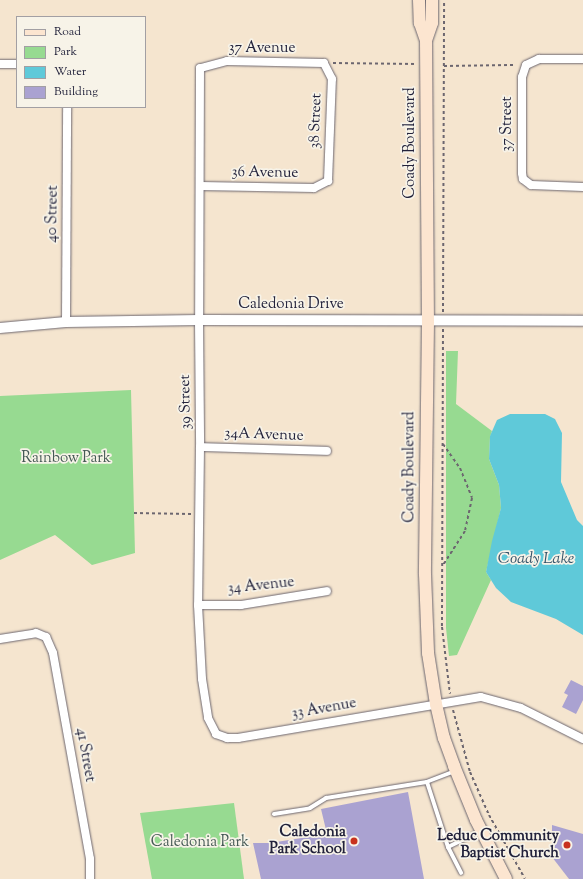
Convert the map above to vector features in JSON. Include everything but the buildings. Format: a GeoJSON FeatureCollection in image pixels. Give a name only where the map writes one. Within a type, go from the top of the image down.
{"type":"FeatureCollection","features":[{"type":"Feature","properties":{"kind":"main road","name":"Coady Boulevard"},"geometry":{"type":"LineString","coordinates":[[419,0],[420,23],[426,40]]}},
{"type":"Feature","properties":{"kind":"main road","name":"Coady Boulevard"},"geometry":{"type":"LineString","coordinates":[[432,0],[432,23],[426,40],[428,321],[426,610],[428,653],[436,704],[444,738],[456,771],[482,831],[506,879]]}},
{"type":"Feature","properties":{"kind":"street"},"geometry":{"type":"LineString","coordinates":[[526,65],[539,59],[583,59]]}},
{"type":"Feature","properties":{"kind":"street","name":"37 Avenue"},"geometry":{"type":"LineString","coordinates":[[200,68],[226,61],[324,63]]}},
{"type":"Feature","properties":{"kind":"street","name":"38 Street"},"geometry":{"type":"LineString","coordinates":[[324,63],[332,79],[328,181]]}},
{"type":"Feature","properties":{"kind":"street"},"geometry":{"type":"LineString","coordinates":[[0,64],[16,64]]}},
{"type":"Feature","properties":{"kind":"street","name":"37 Street"},"geometry":{"type":"LineString","coordinates":[[526,65],[522,77],[522,173],[526,182],[538,186],[583,187]]}},
{"type":"Feature","properties":{"kind":"street","name":"39 Street"},"geometry":{"type":"LineString","coordinates":[[200,68],[200,448],[198,605],[202,679],[208,718],[216,734]]}},
{"type":"Feature","properties":{"kind":"street","name":"40 Street"},"geometry":{"type":"LineString","coordinates":[[66,322],[67,108]]}},
{"type":"Feature","properties":{"kind":"street","name":"36 Avenue"},"geometry":{"type":"LineString","coordinates":[[200,186],[314,188],[328,181]]}},
{"type":"Feature","properties":{"kind":"street","name":"Caledonia Drive"},"geometry":{"type":"LineString","coordinates":[[0,328],[66,322],[199,320],[583,321]]}},
{"type":"Feature","properties":{"kind":"street","name":"34A Avenue"},"geometry":{"type":"LineString","coordinates":[[200,448],[326,451]]}},
{"type":"Feature","properties":{"kind":"street","name":"34 Avenue"},"geometry":{"type":"LineString","coordinates":[[198,605],[241,605],[327,591]]}},
{"type":"Feature","properties":{"kind":"street","name":"41 Street"},"geometry":{"type":"LineString","coordinates":[[0,639],[36,633],[46,637],[53,653],[90,859],[90,879]]}},
{"type":"Feature","properties":{"kind":"street","name":"33 Avenue"},"geometry":{"type":"LineString","coordinates":[[216,734],[227,738],[238,738],[481,697],[521,708],[583,740]]}},
{"type":"Feature","properties":{"kind":"lane"},"geometry":{"type":"LineString","coordinates":[[274,814],[310,808],[326,798],[426,782],[456,771]]}},
{"type":"Feature","properties":{"kind":"lane"},"geometry":{"type":"LineString","coordinates":[[426,782],[448,847],[461,873]]}},
{"type":"Feature","properties":{"kind":"lane"},"geometry":{"type":"LineString","coordinates":[[448,847],[482,831]]}},
{"type":"Feature","properties":{"kind":"path"},"geometry":{"type":"LineString","coordinates":[[444,0],[442,627],[450,702],[470,772],[489,815],[525,879]]}},
{"type":"Feature","properties":{"kind":"path"},"geometry":{"type":"LineString","coordinates":[[324,63],[426,64]]}},
{"type":"Feature","properties":{"kind":"path"},"geometry":{"type":"LineString","coordinates":[[444,66],[526,65]]}},
{"type":"Feature","properties":{"kind":"path"},"geometry":{"type":"LineString","coordinates":[[442,443],[460,468],[472,498],[465,531],[443,566]]}},
{"type":"Feature","properties":{"kind":"path"},"geometry":{"type":"LineString","coordinates":[[134,514],[199,515]]}},
{"type":"Feature","properties":{"kind":"green space"},"geometry":{"type":"Polygon","coordinates":[[[446,351],[458,351],[456,404],[492,431],[490,437],[489,459],[499,485],[501,508],[486,572],[491,580],[457,655],[449,656],[446,628],[446,351]]]}},
{"type":"Feature","properties":{"kind":"green space","name":"Rainbow Park"},"geometry":{"type":"Polygon","coordinates":[[[131,390],[135,553],[92,565],[55,535],[0,560],[0,396],[131,390]]]}},
{"type":"Feature","properties":{"kind":"green space","name":"Caledonia Park"},"geometry":{"type":"Polygon","coordinates":[[[234,803],[244,879],[152,879],[140,813],[234,803]]]}},
{"type":"Feature","properties":{"kind":"water","name":"Coady Lake"},"geometry":{"type":"Polygon","coordinates":[[[510,414],[545,414],[555,419],[562,433],[561,482],[577,520],[583,526],[583,635],[556,619],[511,602],[496,588],[486,572],[492,541],[501,508],[499,485],[489,459],[490,436],[497,420],[510,414]]]}},
{"type":"Feature","properties":{"kind":"place","name":"Caledonia Park School"},"geometry":{"type":"Point","coordinates":[354,841]}},
{"type":"Feature","properties":{"kind":"place","name":"Leduc Community Baptist Church"},"geometry":{"type":"Point","coordinates":[567,845]}}]}
